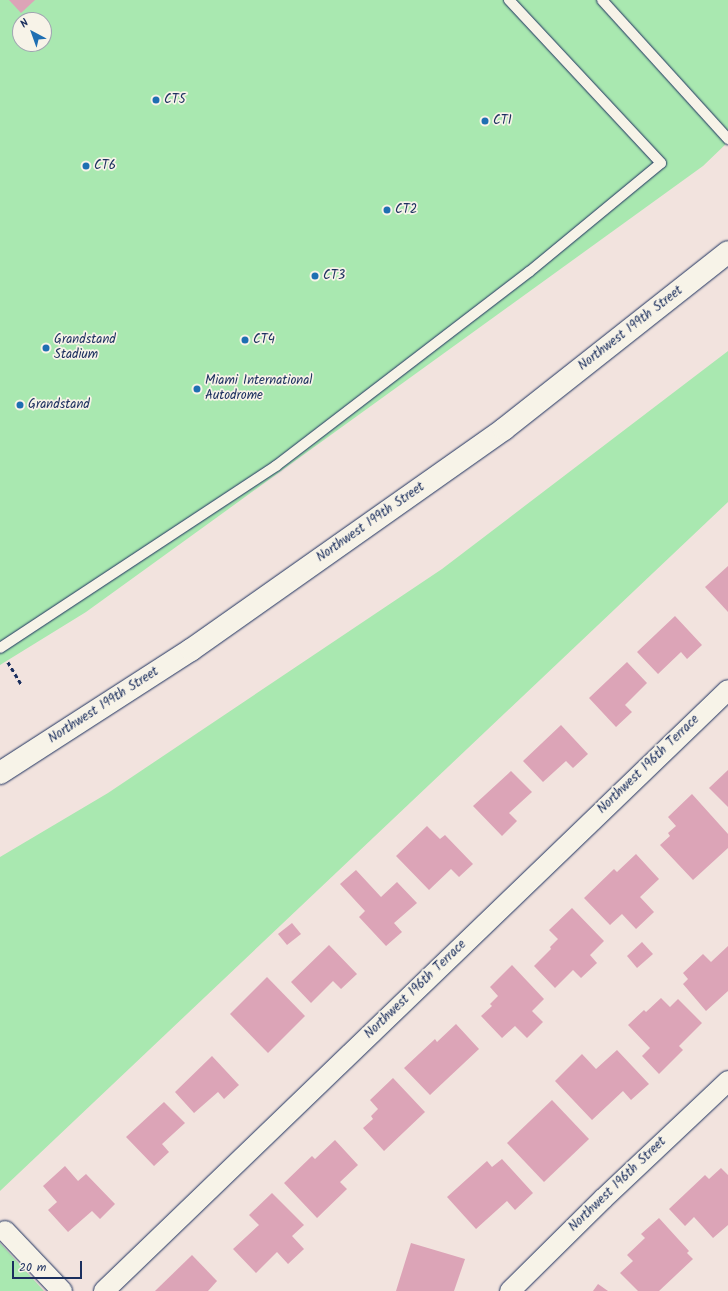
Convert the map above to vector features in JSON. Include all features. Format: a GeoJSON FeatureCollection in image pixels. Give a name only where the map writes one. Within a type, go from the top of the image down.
{"type":"FeatureCollection","features":[{"type":"Feature","properties":{"kind":"main road","name":"Northwest 199th Street"},"geometry":{"type":"LineString","coordinates":[[0,773],[191,650],[504,429],[728,252]]}},
{"type":"Feature","properties":{"kind":"street","name":"Northwest 196th Terrace"},"geometry":{"type":"LineString","coordinates":[[104,1291],[728,690]]}},
{"type":"Feature","properties":{"kind":"street","name":"Northwest 196th Street"},"geometry":{"type":"LineString","coordinates":[[510,1291],[603,1199],[728,1081]]}},
{"type":"Feature","properties":{"kind":"street"},"geometry":{"type":"LineString","coordinates":[[5,1231],[62,1291]]}},
{"type":"Feature","properties":{"kind":"lane"},"geometry":{"type":"LineString","coordinates":[[2,653],[276,466],[529,272],[661,163],[509,0]]}},
{"type":"Feature","properties":{"kind":"lane"},"geometry":{"type":"LineString","coordinates":[[602,0],[728,139]]}},
{"type":"Feature","properties":{"kind":"path"},"geometry":{"type":"LineString","coordinates":[[2,653],[21,684]]}},
{"type":"Feature","properties":{"kind":"green space","name":"Miami International Autodrome"},"geometry":{"type":"Polygon","coordinates":[[[0,0],[728,0],[728,142],[703,166],[86,612],[0,665],[0,0]]]}},
{"type":"Feature","properties":{"kind":"green space"},"geometry":{"type":"Polygon","coordinates":[[[728,351],[728,502],[0,1191],[0,857],[108,793],[442,569],[728,351]]]}},
{"type":"Feature","properties":{"kind":"green space"},"geometry":{"type":"Polygon","coordinates":[[[0,1243],[44,1291],[0,1291],[0,1243]]]}},
{"type":"Feature","properties":{"kind":"building"},"geometry":{"type":"Polygon","coordinates":[[[9,0],[35,0],[22,12],[20,12],[9,0]]]}},
{"type":"Feature","properties":{"kind":"building"},"geometry":{"type":"Polygon","coordinates":[[[728,566],[728,612],[705,587],[728,566]]]}},
{"type":"Feature","properties":{"kind":"building"},"geometry":{"type":"Polygon","coordinates":[[[675,616],[702,645],[687,659],[681,652],[658,674],[637,652],[675,616]]]}},
{"type":"Feature","properties":{"kind":"building"},"geometry":{"type":"Polygon","coordinates":[[[627,662],[647,683],[625,705],[632,712],[616,727],[589,698],[627,662]]]}},
{"type":"Feature","properties":{"kind":"building"},"geometry":{"type":"Polygon","coordinates":[[[561,725],[588,754],[573,768],[566,761],[543,782],[523,761],[561,725]]]}},
{"type":"Feature","properties":{"kind":"building"},"geometry":{"type":"Polygon","coordinates":[[[728,770],[728,807],[709,788],[728,770]]]}},
{"type":"Feature","properties":{"kind":"building"},"geometry":{"type":"Polygon","coordinates":[[[511,771],[532,792],[509,813],[517,821],[502,836],[473,806],[511,771]]]}},
{"type":"Feature","properties":{"kind":"building"},"geometry":{"type":"Polygon","coordinates":[[[692,794],[728,834],[728,848],[693,880],[660,845],[670,836],[668,833],[676,826],[668,817],[692,794]]]}},
{"type":"Feature","properties":{"kind":"building"},"geometry":{"type":"Polygon","coordinates":[[[427,826],[440,839],[445,835],[473,864],[459,877],[451,869],[429,890],[396,856],[427,826]]]}},
{"type":"Feature","properties":{"kind":"building"},"geometry":{"type":"Polygon","coordinates":[[[636,854],[659,879],[640,897],[654,912],[636,929],[622,914],[610,925],[584,898],[614,869],[617,872],[636,854]]]}},
{"type":"Feature","properties":{"kind":"building"},"geometry":{"type":"Polygon","coordinates":[[[356,870],[381,897],[397,882],[417,903],[394,923],[402,932],[386,946],[359,917],[365,911],[340,884],[356,870]]]}},
{"type":"Feature","properties":{"kind":"building"},"geometry":{"type":"Polygon","coordinates":[[[572,908],[604,941],[590,955],[597,963],[581,978],[573,970],[555,988],[534,966],[551,949],[550,947],[558,939],[549,930],[572,908]]]}},
{"type":"Feature","properties":{"kind":"building"},"geometry":{"type":"Polygon","coordinates":[[[292,923],[301,934],[287,945],[278,934],[292,923]]]}},
{"type":"Feature","properties":{"kind":"building"},"geometry":{"type":"Polygon","coordinates":[[[642,942],[653,954],[637,968],[627,956],[642,942]]]}},
{"type":"Feature","properties":{"kind":"building"},"geometry":{"type":"Polygon","coordinates":[[[329,945],[357,974],[341,989],[333,981],[311,1003],[291,982],[329,945]]]}},
{"type":"Feature","properties":{"kind":"building"},"geometry":{"type":"Polygon","coordinates":[[[728,946],[728,991],[706,1011],[683,984],[688,979],[683,973],[703,954],[711,962],[728,946]]]}},
{"type":"Feature","properties":{"kind":"building"},"geometry":{"type":"Polygon","coordinates":[[[512,965],[544,999],[532,1011],[543,1022],[527,1038],[515,1026],[502,1038],[481,1016],[492,1006],[490,1004],[498,996],[490,987],[512,965]]]}},
{"type":"Feature","properties":{"kind":"building"},"geometry":{"type":"Polygon","coordinates":[[[267,977],[305,1016],[268,1053],[230,1014],[267,977]]]}},
{"type":"Feature","properties":{"kind":"building"},"geometry":{"type":"Polygon","coordinates":[[[661,998],[670,1007],[678,999],[702,1023],[679,1046],[683,1050],[659,1074],[642,1056],[650,1048],[628,1025],[644,1010],[646,1012],[661,998]]]}},
{"type":"Feature","properties":{"kind":"building"},"geometry":{"type":"Polygon","coordinates":[[[456,1024],[479,1049],[430,1095],[404,1068],[435,1039],[437,1042],[456,1024]]]}},
{"type":"Feature","properties":{"kind":"building"},"geometry":{"type":"Polygon","coordinates":[[[617,1050],[649,1084],[631,1100],[623,1091],[592,1120],[555,1081],[582,1054],[596,1069],[617,1050]]]}},
{"type":"Feature","properties":{"kind":"building"},"geometry":{"type":"Polygon","coordinates":[[[212,1056],[239,1085],[224,1099],[218,1092],[194,1113],[175,1092],[212,1056]]]}},
{"type":"Feature","properties":{"kind":"building"},"geometry":{"type":"Polygon","coordinates":[[[393,1078],[425,1112],[384,1151],[363,1128],[373,1119],[371,1116],[378,1109],[370,1100],[393,1078]]]}},
{"type":"Feature","properties":{"kind":"building"},"geometry":{"type":"Polygon","coordinates":[[[552,1100],[589,1139],[544,1182],[507,1143],[552,1100]]]}},
{"type":"Feature","properties":{"kind":"building"},"geometry":{"type":"Polygon","coordinates":[[[164,1102],[185,1123],[162,1144],[169,1152],[154,1166],[126,1137],[164,1102]]]}},
{"type":"Feature","properties":{"kind":"building"},"geometry":{"type":"Polygon","coordinates":[[[335,1140],[358,1165],[340,1182],[347,1189],[317,1218],[284,1183],[312,1156],[315,1159],[335,1140]]]}},
{"type":"Feature","properties":{"kind":"building"},"geometry":{"type":"Polygon","coordinates":[[[502,1159],[533,1193],[515,1210],[507,1201],[476,1229],[447,1197],[487,1161],[492,1167],[502,1159]]]}},
{"type":"Feature","properties":{"kind":"building"},"geometry":{"type":"Polygon","coordinates":[[[65,1166],[78,1181],[86,1174],[115,1204],[100,1219],[92,1211],[68,1232],[48,1210],[57,1202],[43,1186],[65,1166]]]}},
{"type":"Feature","properties":{"kind":"building"},"geometry":{"type":"Polygon","coordinates":[[[721,1168],[728,1175],[728,1225],[713,1238],[694,1217],[685,1226],[669,1209],[705,1175],[709,1179],[721,1168]]]}},
{"type":"Feature","properties":{"kind":"building"},"geometry":{"type":"Polygon","coordinates":[[[272,1193],[304,1225],[292,1236],[304,1249],[288,1264],[277,1252],[256,1273],[233,1249],[259,1225],[249,1215],[272,1193]]]}},
{"type":"Feature","properties":{"kind":"building"},"geometry":{"type":"Polygon","coordinates":[[[659,1218],[689,1251],[687,1253],[693,1259],[659,1291],[638,1291],[620,1273],[633,1261],[627,1255],[645,1238],[641,1234],[659,1218]]]}},
{"type":"Feature","properties":{"kind":"building"},"geometry":{"type":"Polygon","coordinates":[[[411,1243],[465,1259],[454,1291],[396,1291],[411,1243]]]}},
{"type":"Feature","properties":{"kind":"building"},"geometry":{"type":"Polygon","coordinates":[[[192,1255],[217,1281],[208,1291],[155,1291],[192,1255]]]}},
{"type":"Feature","properties":{"kind":"building"},"geometry":{"type":"Polygon","coordinates":[[[598,1284],[608,1291],[593,1291],[598,1284]]]}},
{"type":"Feature","properties":{"kind":"place","name":"CT5"},"geometry":{"type":"Point","coordinates":[156,100]}},
{"type":"Feature","properties":{"kind":"place","name":"CT1"},"geometry":{"type":"Point","coordinates":[485,121]}},
{"type":"Feature","properties":{"kind":"place","name":"CT6"},"geometry":{"type":"Point","coordinates":[86,166]}},
{"type":"Feature","properties":{"kind":"place","name":"CT2"},"geometry":{"type":"Point","coordinates":[387,210]}},
{"type":"Feature","properties":{"kind":"place","name":"CT3"},"geometry":{"type":"Point","coordinates":[315,276]}},
{"type":"Feature","properties":{"kind":"place","name":"CT4"},"geometry":{"type":"Point","coordinates":[245,340]}},
{"type":"Feature","properties":{"kind":"place","name":"Grandstand Stadium"},"geometry":{"type":"Point","coordinates":[46,348]}},
{"type":"Feature","properties":{"kind":"place","name":"Miami International Autodrome"},"geometry":{"type":"Point","coordinates":[197,389]}},
{"type":"Feature","properties":{"kind":"place","name":"Grandstand"},"geometry":{"type":"Point","coordinates":[20,405]}}]}
